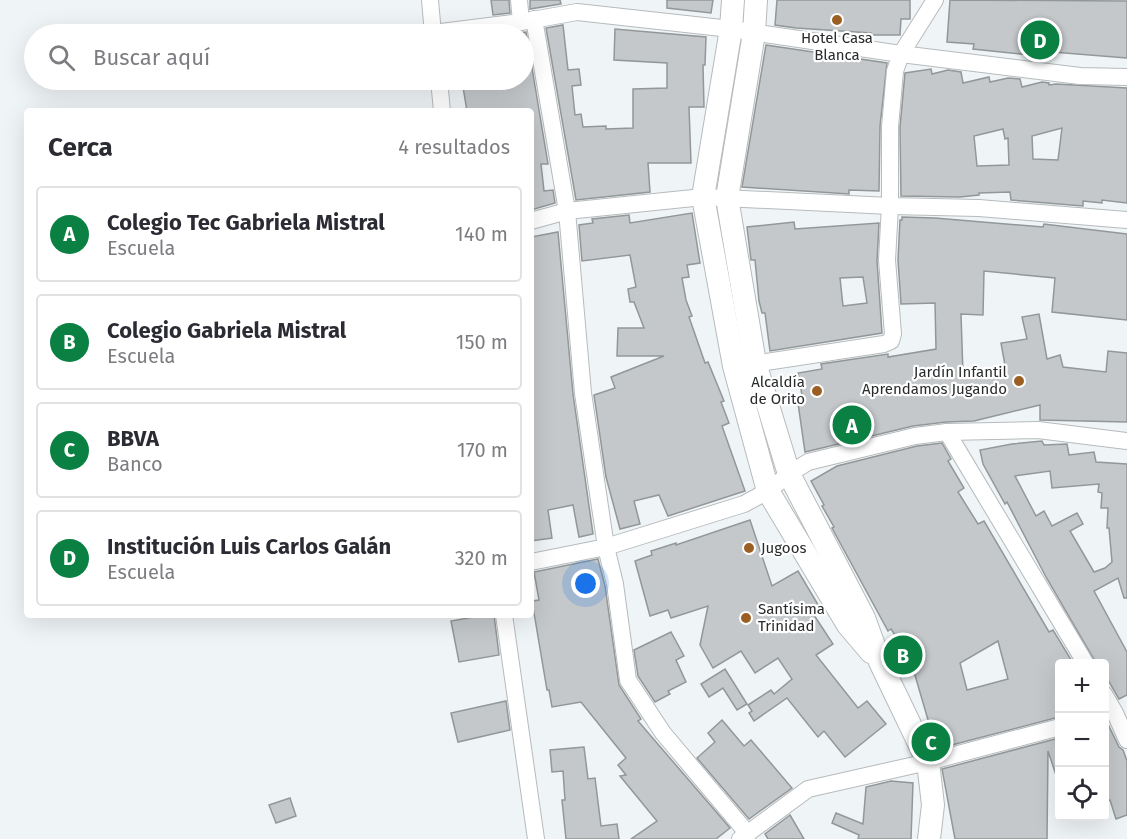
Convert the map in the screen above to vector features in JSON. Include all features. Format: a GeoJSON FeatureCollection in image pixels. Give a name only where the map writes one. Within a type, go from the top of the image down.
{"type":"FeatureCollection","features":[{"type":"Feature","properties":{"kind":"main road"},"geometry":{"type":"LineString","coordinates":[[733,0],[703,197],[744,365],[768,491],[848,625],[880,662]]}},
{"type":"Feature","properties":{"kind":"main road"},"geometry":{"type":"LineString","coordinates":[[756,0],[754,33],[727,198],[744,365],[789,474],[864,618],[880,662],[928,762],[933,805],[929,839]]}},
{"type":"Feature","properties":{"kind":"street"},"geometry":{"type":"LineString","coordinates":[[430,0],[432,24]]}},
{"type":"Feature","properties":{"kind":"street"},"geometry":{"type":"LineString","coordinates":[[519,0],[528,24]]}},
{"type":"Feature","properties":{"kind":"street"},"geometry":{"type":"LineString","coordinates":[[744,365],[884,344],[891,340],[894,334],[887,260],[890,127],[895,71],[901,54],[935,0]]}},
{"type":"Feature","properties":{"kind":"street"},"geometry":{"type":"LineString","coordinates":[[500,24],[527,20],[576,6],[901,54],[1080,76],[1127,77]]}},
{"type":"Feature","properties":{"kind":"street"},"geometry":{"type":"LineString","coordinates":[[534,49],[558,150],[567,211],[583,393],[606,547],[615,584],[628,680],[663,733],[744,836],[808,789],[928,762],[1055,728]]}},
{"type":"Feature","properties":{"kind":"street"},"geometry":{"type":"LineString","coordinates":[[440,90],[442,108]]}},
{"type":"Feature","properties":{"kind":"street"},"geometry":{"type":"LineString","coordinates":[[534,220],[567,211],[703,197],[979,208],[1127,220]]}},
{"type":"Feature","properties":{"kind":"street"},"geometry":{"type":"LineString","coordinates":[[534,561],[606,547],[744,504],[768,491],[808,462],[915,436],[947,432],[1038,430],[1127,441]]}},
{"type":"Feature","properties":{"kind":"street"},"geometry":{"type":"LineString","coordinates":[[947,432],[1084,659]]}},
{"type":"Feature","properties":{"kind":"street"},"geometry":{"type":"LineString","coordinates":[[504,618],[536,839]]}},
{"type":"Feature","properties":{"kind":"street"},"geometry":{"type":"LineString","coordinates":[[1116,712],[1127,740]]}},
{"type":"Feature","properties":{"kind":"building"},"geometry":{"type":"Polygon","coordinates":[[[491,0],[509,0],[510,13],[493,15],[491,0]]]}},
{"type":"Feature","properties":{"kind":"building"},"geometry":{"type":"Polygon","coordinates":[[[530,0],[560,0],[561,4],[530,9],[530,0]]]}},
{"type":"Feature","properties":{"kind":"building"},"geometry":{"type":"Polygon","coordinates":[[[667,0],[713,0],[711,13],[667,8],[667,0]]]}},
{"type":"Feature","properties":{"kind":"building"},"geometry":{"type":"Polygon","coordinates":[[[777,0],[910,0],[910,19],[901,19],[900,35],[871,35],[871,33],[775,25],[777,0]]]}},
{"type":"Feature","properties":{"kind":"building"},"geometry":{"type":"Polygon","coordinates":[[[950,0],[1127,1],[1127,58],[1040,51],[1040,56],[973,49],[974,44],[947,42],[950,0]]]}},
{"type":"Feature","properties":{"kind":"building"},"geometry":{"type":"Polygon","coordinates":[[[563,25],[568,70],[579,69],[581,85],[572,86],[575,115],[581,114],[583,127],[606,126],[606,129],[633,128],[633,89],[667,88],[667,63],[614,60],[615,29],[706,37],[705,65],[703,65],[704,107],[689,107],[691,163],[648,163],[650,192],[576,200],[546,28],[563,25]]]}},
{"type":"Feature","properties":{"kind":"building"},"geometry":{"type":"Polygon","coordinates":[[[766,45],[887,63],[880,126],[879,191],[849,190],[849,194],[742,187],[766,45]]]}},
{"type":"Feature","properties":{"kind":"building"},"geometry":{"type":"Polygon","coordinates":[[[931,69],[932,74],[948,70],[961,72],[963,83],[989,77],[990,82],[1008,78],[1020,79],[1022,87],[1042,82],[1049,83],[1049,85],[1127,88],[1127,203],[1102,200],[1102,203],[1083,201],[1083,206],[1011,200],[1010,192],[979,193],[979,195],[960,197],[901,196],[900,127],[905,73],[931,69]],[[1062,128],[1032,136],[1033,159],[1058,160],[1062,128]],[[1003,129],[974,136],[977,166],[1009,165],[1008,138],[1005,139],[1003,129]]]}},
{"type":"Feature","properties":{"kind":"building"},"geometry":{"type":"Polygon","coordinates":[[[534,80],[548,164],[541,164],[544,191],[553,190],[555,203],[534,209],[534,108],[466,108],[464,90],[534,90],[534,80]]]}},
{"type":"Feature","properties":{"kind":"building"},"geometry":{"type":"Polygon","coordinates":[[[692,213],[700,263],[687,265],[689,277],[682,278],[692,316],[689,317],[705,363],[708,362],[724,401],[721,402],[729,423],[722,426],[745,491],[668,516],[659,495],[634,501],[640,524],[620,529],[606,477],[594,395],[615,388],[611,377],[664,356],[617,356],[618,328],[644,328],[634,302],[630,302],[628,289],[636,287],[630,255],[582,261],[579,225],[593,223],[592,219],[629,215],[630,223],[692,213]]]}},
{"type":"Feature","properties":{"kind":"building"},"geometry":{"type":"Polygon","coordinates":[[[902,217],[1043,227],[1044,224],[1127,234],[1127,320],[1052,312],[1055,278],[984,271],[983,315],[961,314],[963,374],[1005,365],[1001,343],[1027,339],[1022,317],[1039,314],[1047,359],[1060,355],[1063,367],[1106,372],[1108,351],[1127,353],[1127,422],[1040,420],[1040,405],[974,421],[913,426],[805,452],[797,396],[802,395],[798,373],[822,369],[821,364],[936,349],[935,303],[901,304],[898,260],[902,217]]]}},
{"type":"Feature","properties":{"kind":"building"},"geometry":{"type":"Polygon","coordinates":[[[794,222],[795,229],[879,223],[877,261],[882,333],[770,351],[765,313],[762,313],[759,301],[755,260],[751,260],[747,227],[794,222]],[[863,277],[840,278],[843,306],[867,303],[863,277]]]}},
{"type":"Feature","properties":{"kind":"building"},"geometry":{"type":"Polygon","coordinates":[[[558,232],[573,394],[593,534],[579,537],[573,505],[548,510],[552,538],[534,541],[534,236],[558,232]]]}},
{"type":"Feature","properties":{"kind":"building"},"geometry":{"type":"Polygon","coordinates":[[[1042,441],[1044,445],[1067,444],[1069,455],[1094,452],[1096,462],[1127,464],[1127,598],[1124,598],[1118,578],[1094,591],[1127,652],[1127,695],[1119,699],[1109,682],[1109,659],[1094,659],[1046,577],[1007,502],[1005,504],[983,464],[980,450],[1042,441]],[[1050,471],[1015,476],[1036,516],[1044,511],[1052,526],[1077,513],[1083,524],[1070,531],[1094,572],[1105,568],[1112,562],[1109,528],[1107,528],[1108,508],[1101,508],[1102,493],[1098,492],[1099,484],[1052,488],[1050,471]]]}},
{"type":"Feature","properties":{"kind":"building"},"geometry":{"type":"Polygon","coordinates":[[[942,443],[951,459],[948,461],[964,488],[958,492],[978,524],[984,521],[1049,632],[1053,630],[1071,659],[1055,659],[1055,718],[940,748],[935,729],[931,730],[905,641],[901,644],[891,629],[888,631],[832,528],[834,527],[811,481],[837,466],[917,446],[942,443]],[[998,641],[960,663],[967,690],[1008,679],[998,641]]]}},
{"type":"Feature","properties":{"kind":"building"},"geometry":{"type":"Polygon","coordinates":[[[750,520],[772,586],[798,571],[820,608],[812,612],[833,644],[816,655],[858,708],[867,701],[886,724],[845,757],[824,731],[818,737],[787,698],[754,721],[749,713],[752,711],[748,705],[771,690],[774,694],[792,679],[778,658],[755,673],[741,651],[713,668],[700,645],[708,606],[671,618],[668,610],[650,616],[635,561],[652,555],[651,551],[750,520]]]}},
{"type":"Feature","properties":{"kind":"building"},"geometry":{"type":"Polygon","coordinates":[[[598,559],[605,586],[619,685],[641,719],[638,721],[730,828],[716,839],[631,839],[657,821],[620,776],[626,775],[618,765],[626,758],[581,702],[552,707],[534,613],[534,601],[539,600],[534,572],[598,559]]]}},
{"type":"Feature","properties":{"kind":"building"},"geometry":{"type":"Polygon","coordinates":[[[468,618],[494,618],[499,655],[459,662],[451,621],[468,618]]]}},
{"type":"Feature","properties":{"kind":"building"},"geometry":{"type":"Polygon","coordinates":[[[671,632],[684,656],[676,660],[686,682],[668,691],[670,694],[655,702],[638,676],[634,650],[671,632]]]}},
{"type":"Feature","properties":{"kind":"building"},"geometry":{"type":"Polygon","coordinates":[[[725,669],[747,704],[737,710],[723,688],[709,697],[701,684],[725,669]]]}},
{"type":"Feature","properties":{"kind":"building"},"geometry":{"type":"Polygon","coordinates":[[[506,701],[510,730],[458,742],[451,713],[506,701]]]}},
{"type":"Feature","properties":{"kind":"building"},"geometry":{"type":"Polygon","coordinates":[[[722,720],[744,746],[751,740],[792,788],[749,819],[697,758],[715,742],[708,733],[722,720]]]}},
{"type":"Feature","properties":{"kind":"building"},"geometry":{"type":"Polygon","coordinates":[[[1109,726],[1127,761],[1127,815],[1116,819],[1110,800],[1109,726]]]}},
{"type":"Feature","properties":{"kind":"building"},"geometry":{"type":"Polygon","coordinates":[[[1055,739],[1055,772],[1048,751],[1047,839],[955,839],[942,769],[1055,739]]]}},
{"type":"Feature","properties":{"kind":"building"},"geometry":{"type":"Polygon","coordinates":[[[584,747],[588,779],[595,778],[601,826],[617,824],[619,839],[566,839],[562,800],[565,800],[563,771],[552,772],[550,750],[584,747]]]}},
{"type":"Feature","properties":{"kind":"building"},"geometry":{"type":"Polygon","coordinates":[[[891,781],[913,783],[911,839],[858,839],[859,835],[832,823],[836,813],[863,824],[866,787],[891,781]]]}},
{"type":"Feature","properties":{"kind":"building"},"geometry":{"type":"Polygon","coordinates":[[[290,798],[296,816],[276,823],[269,805],[290,798]]]}},
{"type":"Feature","properties":{"kind":"building"},"geometry":{"type":"Polygon","coordinates":[[[790,815],[804,839],[768,839],[765,834],[790,815]]]}},
{"type":"Feature","properties":{"kind":"place","name":"Hotel Casa Blanca"},"geometry":{"type":"Point","coordinates":[837,20]}},
{"type":"Feature","properties":{"kind":"place","name":"Institución Luis Carlos Galán"},"geometry":{"type":"Point","coordinates":[1040,40]}},
{"type":"Feature","properties":{"kind":"place","name":"Jardín Infantil Aprendamos Jugando"},"geometry":{"type":"Point","coordinates":[1019,381]}},
{"type":"Feature","properties":{"kind":"place","name":"Alcaldía de Orito"},"geometry":{"type":"Point","coordinates":[817,391]}},
{"type":"Feature","properties":{"kind":"place","name":"Colegio Tec Gabriela Mistral"},"geometry":{"type":"Point","coordinates":[852,425]}},
{"type":"Feature","properties":{"kind":"place","name":"Jugoos"},"geometry":{"type":"Point","coordinates":[749,548]}},
{"type":"Feature","properties":{"kind":"place","name":"Santísima Trinidad"},"geometry":{"type":"Point","coordinates":[746,618]}},
{"type":"Feature","properties":{"kind":"place","name":"Colegio Gabriela Mistral"},"geometry":{"type":"Point","coordinates":[903,655]}},
{"type":"Feature","properties":{"kind":"place","name":"BBVA"},"geometry":{"type":"Point","coordinates":[931,742]}}]}
